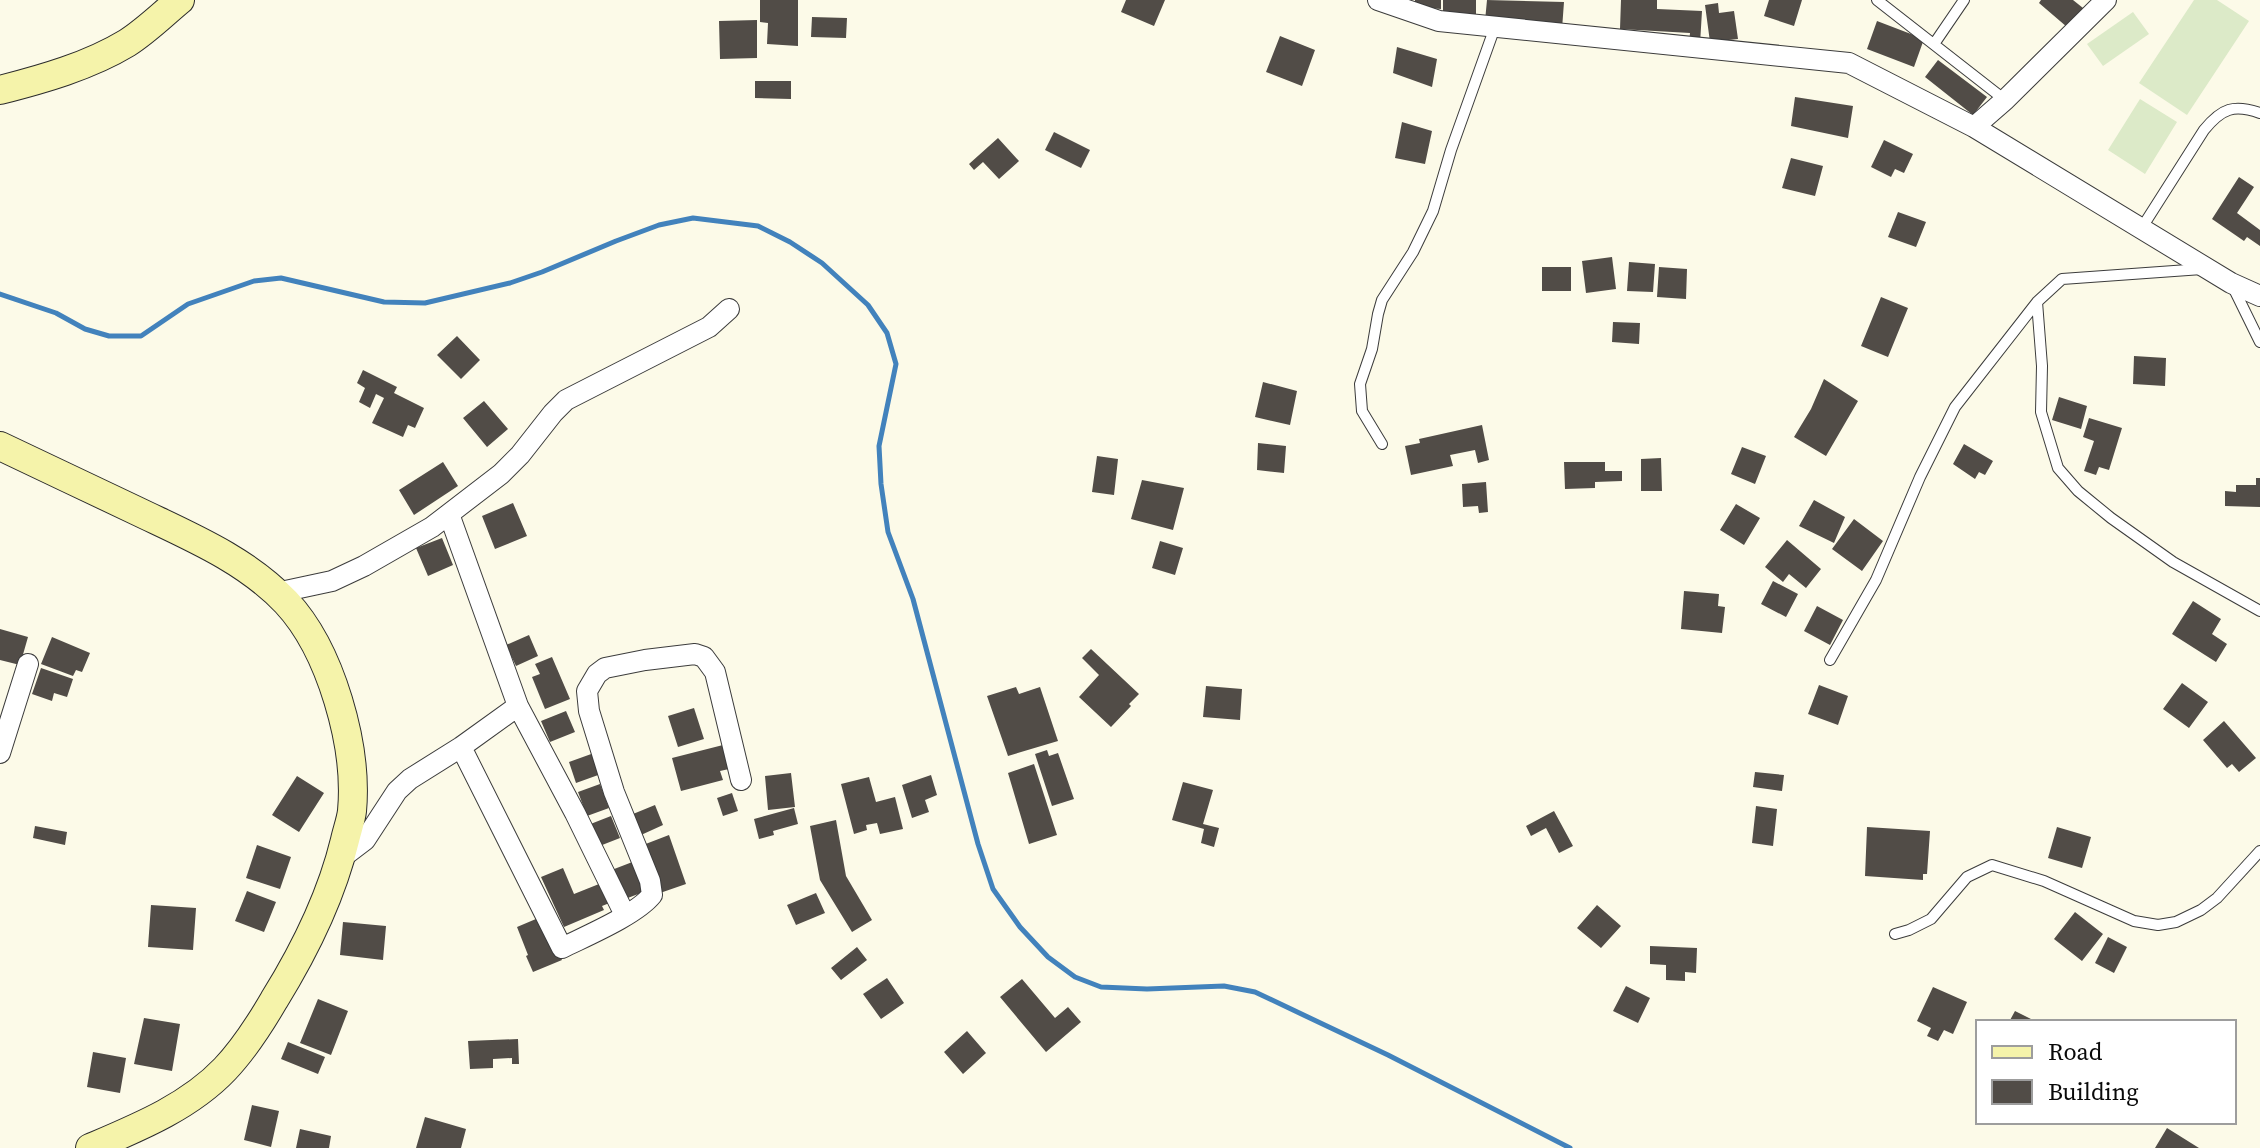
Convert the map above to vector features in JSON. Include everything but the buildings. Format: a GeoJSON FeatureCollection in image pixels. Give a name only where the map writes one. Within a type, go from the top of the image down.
{"type":"FeatureCollection","features":[{"type":"Feature","properties":{"kind":"street"},"geometry":{"type":"LineString","coordinates":[[0,90],[33,82],[129,42],[180,0]]}},
{"type":"Feature","properties":{"kind":"street"},"geometry":{"type":"LineString","coordinates":[[1378,0],[1439,21],[1849,63],[1974,127],[2207,269],[2260,296]]}},
{"type":"Feature","properties":{"kind":"street"},"geometry":{"type":"LineString","coordinates":[[1974,127],[2106,0]]}},
{"type":"Feature","properties":{"kind":"street"},"geometry":{"type":"LineString","coordinates":[[276,593],[332,581],[394,549],[449,514],[511,465],[566,400],[709,327],[729,309]]}},
{"type":"Feature","properties":{"kind":"street"},"geometry":{"type":"LineString","coordinates":[[0,446],[208,544],[255,574],[287,603],[314,643],[345,722],[352,764],[352,812],[328,895],[300,957],[261,1022],[224,1070],[196,1093],[155,1120],[90,1148]]}},
{"type":"Feature","properties":{"kind":"street"},"geometry":{"type":"LineString","coordinates":[[449,514],[518,706],[625,915]]}},
{"type":"Feature","properties":{"kind":"street"},"geometry":{"type":"LineString","coordinates":[[461,747],[562,948],[649,900],[652,890],[614,792],[589,711],[587,691],[597,674],[605,668],[645,660],[695,654],[704,657],[715,672],[741,780]]}},
{"type":"Feature","properties":{"kind":"street"},"geometry":{"type":"LineString","coordinates":[[0,753],[28,664]]}},
{"type":"Feature","properties":{"kind":"street"},"geometry":{"type":"LineString","coordinates":[[340,859],[365,840],[397,791],[410,779],[518,706]]}},
{"type":"Feature","properties":{"kind":"lane"},"geometry":{"type":"LineString","coordinates":[[1877,0],[2005,100]]}},
{"type":"Feature","properties":{"kind":"lane"},"geometry":{"type":"LineString","coordinates":[[1934,44],[1964,0]]}},
{"type":"Feature","properties":{"kind":"lane"},"geometry":{"type":"LineString","coordinates":[[1382,444],[1362,411],[1360,384],[1372,349],[1378,314],[1382,300],[1413,252],[1433,211],[1451,150],[1495,27]]}},
{"type":"Feature","properties":{"kind":"lane"},"geometry":{"type":"LineString","coordinates":[[2141,229],[2215,116],[2230,109],[2244,108],[2260,113]]}},
{"type":"Feature","properties":{"kind":"lane"},"geometry":{"type":"LineString","coordinates":[[1830,660],[1876,580],[1920,477],[1955,407],[2037,302],[2062,279],[2207,269]]}},
{"type":"Feature","properties":{"kind":"lane"},"geometry":{"type":"LineString","coordinates":[[2231,283],[2260,342]]}},
{"type":"Feature","properties":{"kind":"lane"},"geometry":{"type":"LineString","coordinates":[[2037,302],[2042,366],[2041,412],[2058,468],[2078,491],[2111,518],[2173,562],[2260,611]]}},
{"type":"Feature","properties":{"kind":"lane"},"geometry":{"type":"LineString","coordinates":[[1895,934],[1931,919],[1967,877],[1992,865],[2044,881],[2134,921],[2158,925],[2176,922],[2217,898],[2260,851]]}},
{"type":"Feature","properties":{"kind":"green space"},"geometry":{"type":"Polygon","coordinates":[[[2194,0],[2217,0],[2249,21],[2187,115],[2139,83],[2194,0]]]}},
{"type":"Feature","properties":{"kind":"green space"},"geometry":{"type":"Polygon","coordinates":[[[2133,12],[2149,34],[2103,66],[2087,44],[2133,12]]]}},
{"type":"Feature","properties":{"kind":"green space"},"geometry":{"type":"Polygon","coordinates":[[[2140,99],[2177,122],[2145,174],[2108,150],[2140,99]]]}},
{"type":"Feature","properties":{"kind":"waterway"},"geometry":{"type":"LineString","coordinates":[[0,294],[56,313],[85,329],[109,336],[141,336],[188,304],[254,281],[281,278],[384,302],[425,303],[510,283],[659,225],[693,218],[758,226],[790,242],[822,263],[868,305],[887,333],[896,364],[879,446],[888,532],[913,599],[978,844],[993,889],[1020,927],[1048,957],[1075,977],[1101,987],[1224,986],[1255,992],[1388,1055],[1570,1148]]}}]}
